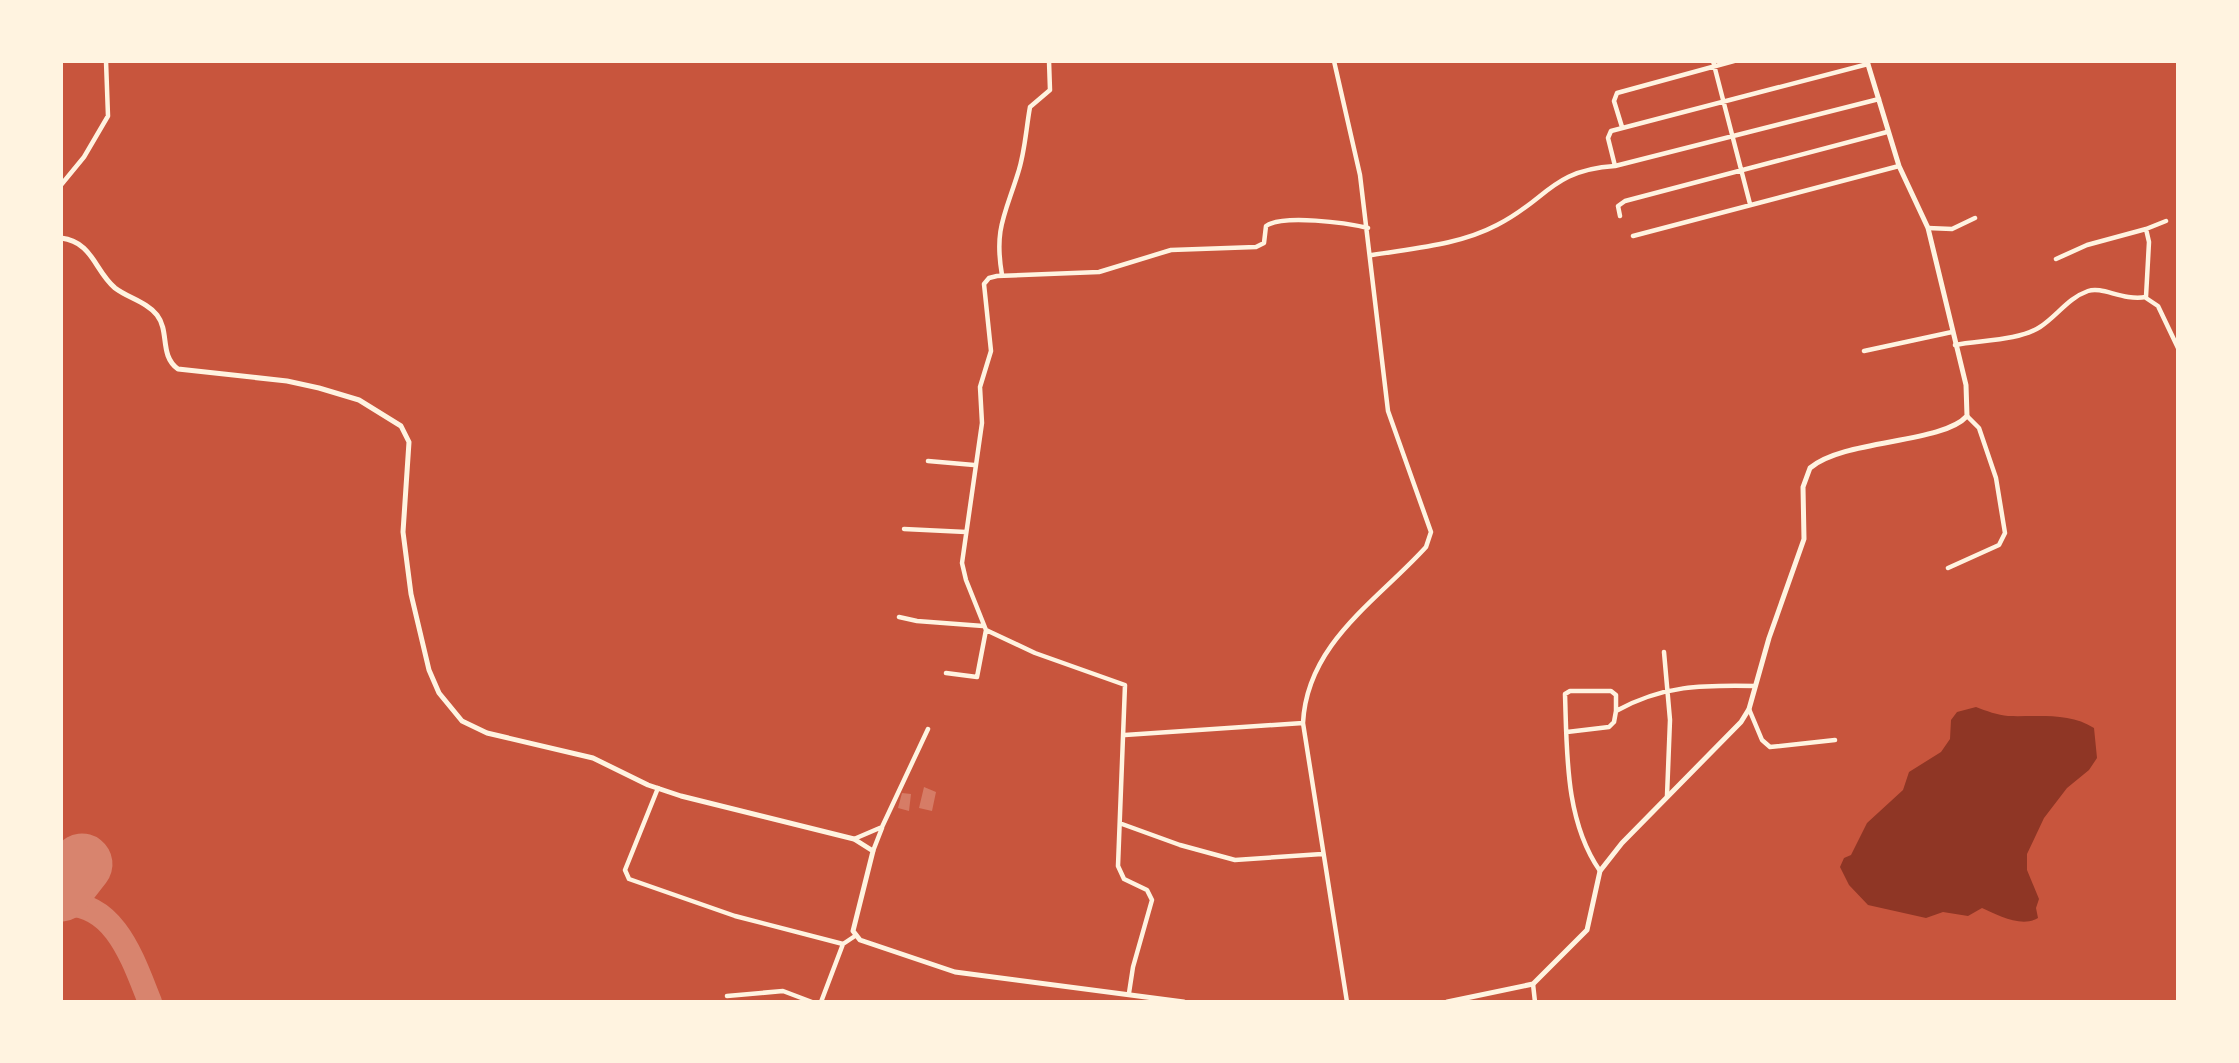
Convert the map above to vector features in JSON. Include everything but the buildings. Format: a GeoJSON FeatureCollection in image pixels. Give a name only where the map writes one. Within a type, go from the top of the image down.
{"type":"FeatureCollection","features":[{"type":"Feature","properties":{"kind":"street"},"geometry":{"type":"LineString","coordinates":[[61,186],[84,157],[108,116],[107,61]]}},
{"type":"Feature","properties":{"kind":"street"},"geometry":{"type":"LineString","coordinates":[[1002,275],[999,246],[1002,218],[1021,162],[1030,107],[1049,90],[1049,61]]}},
{"type":"Feature","properties":{"kind":"street"},"geometry":{"type":"LineString","coordinates":[[1334,61],[1358,165],[1368,228],[1388,411],[1396,440],[1427,518],[1431,537],[1419,555],[1325,652],[1306,692],[1303,723],[1347,1002]]}},
{"type":"Feature","properties":{"kind":"street"},"geometry":{"type":"LineString","coordinates":[[1622,127],[1614,98],[1617,93],[1713,64],[1734,61]]}},
{"type":"Feature","properties":{"kind":"street"},"geometry":{"type":"LineString","coordinates":[[1615,166],[1607,136],[1622,127],[1868,63],[1899,166],[1928,228],[1966,385],[1966,416],[1979,428],[1996,478],[2004,539],[1999,545],[1948,568]]}},
{"type":"Feature","properties":{"kind":"street"},"geometry":{"type":"LineString","coordinates":[[1713,64],[1750,204]]}},
{"type":"Feature","properties":{"kind":"street"},"geometry":{"type":"LineString","coordinates":[[1372,255],[1447,243],[1485,231],[1513,215],[1564,177],[1592,168],[1615,166],[1879,99]]}},
{"type":"Feature","properties":{"kind":"street"},"geometry":{"type":"LineString","coordinates":[[1620,216],[1618,206],[1622,202],[1887,132]]}},
{"type":"Feature","properties":{"kind":"street"},"geometry":{"type":"LineString","coordinates":[[1633,236],[1899,166]]}},
{"type":"Feature","properties":{"kind":"street"},"geometry":{"type":"LineString","coordinates":[[1928,228],[1952,229],[1975,218]]}},
{"type":"Feature","properties":{"kind":"street"},"geometry":{"type":"LineString","coordinates":[[946,673],[977,677],[985,628],[963,571],[974,465],[982,423],[979,387],[991,351],[984,284],[989,278],[1002,275],[1099,272],[1171,250],[1256,247],[1264,243],[1267,224],[1276,221],[1323,221],[1368,228]]}},
{"type":"Feature","properties":{"kind":"street"},"geometry":{"type":"LineString","coordinates":[[2056,259],[2087,245],[2166,221]]}},
{"type":"Feature","properties":{"kind":"street"},"geometry":{"type":"LineString","coordinates":[[2146,229],[2149,242],[2146,298]]}},
{"type":"Feature","properties":{"kind":"street"},"geometry":{"type":"LineString","coordinates":[[61,238],[81,243],[94,256],[113,286],[157,315],[162,326],[166,354],[178,369],[287,381],[319,388],[359,400],[396,421],[409,442],[403,532],[411,594],[429,670],[447,705],[462,721],[478,730],[593,758],[658,788],[854,839],[873,851]]}},
{"type":"Feature","properties":{"kind":"street"},"geometry":{"type":"LineString","coordinates":[[1955,345],[2031,331],[2065,304],[2090,290],[2105,291],[2127,299],[2146,298],[2158,306],[2178,348]]}},
{"type":"Feature","properties":{"kind":"street"},"geometry":{"type":"LineString","coordinates":[[1864,351],[1952,332]]}},
{"type":"Feature","properties":{"kind":"street"},"geometry":{"type":"LineString","coordinates":[[1447,1002],[1533,984],[1587,930],[1601,871],[1630,834],[1729,736],[1749,709],[1804,539],[1803,487],[1810,468],[1831,456],[1950,427],[1966,416]]}},
{"type":"Feature","properties":{"kind":"street"},"geometry":{"type":"LineString","coordinates":[[928,461],[974,465]]}},
{"type":"Feature","properties":{"kind":"street"},"geometry":{"type":"LineString","coordinates":[[904,529],[966,532]]}},
{"type":"Feature","properties":{"kind":"street"},"geometry":{"type":"LineString","coordinates":[[899,617],[985,628],[1035,653],[1123,683],[1125,735],[1120,873],[1147,890],[1152,900],[1133,967],[1129,993]]}},
{"type":"Feature","properties":{"kind":"street"},"geometry":{"type":"LineString","coordinates":[[1664,652],[1668,689],[1667,796]]}},
{"type":"Feature","properties":{"kind":"street"},"geometry":{"type":"LineString","coordinates":[[1616,710],[1639,698],[1668,689],[1755,686]]}},
{"type":"Feature","properties":{"kind":"street"},"geometry":{"type":"LineString","coordinates":[[1566,732],[1609,727],[1614,722],[1616,710],[1614,693],[1567,692],[1566,732],[1568,767],[1582,840],[1601,871]]}},
{"type":"Feature","properties":{"kind":"street"},"geometry":{"type":"LineString","coordinates":[[1749,709],[1762,740],[1770,747],[1835,740]]}},
{"type":"Feature","properties":{"kind":"street"},"geometry":{"type":"LineString","coordinates":[[1125,735],[1303,723]]}},
{"type":"Feature","properties":{"kind":"street"},"geometry":{"type":"LineString","coordinates":[[855,936],[856,919],[873,851],[928,729]]}},
{"type":"Feature","properties":{"kind":"street"},"geometry":{"type":"LineString","coordinates":[[658,788],[625,870],[629,879],[735,916],[843,944]]}},
{"type":"Feature","properties":{"kind":"street"},"geometry":{"type":"LineString","coordinates":[[1122,824],[1180,845],[1235,860],[1322,854]]}},
{"type":"Feature","properties":{"kind":"street"},"geometry":{"type":"LineString","coordinates":[[854,839],[882,827]]}},
{"type":"Feature","properties":{"kind":"street"},"geometry":{"type":"LineString","coordinates":[[821,1002],[843,944],[855,936]]}},
{"type":"Feature","properties":{"kind":"street"},"geometry":{"type":"LineString","coordinates":[[855,936],[955,972],[1184,1002]]}},
{"type":"Feature","properties":{"kind":"street"},"geometry":{"type":"LineString","coordinates":[[1533,984],[1535,1002]]}},
{"type":"Feature","properties":{"kind":"street"},"geometry":{"type":"LineString","coordinates":[[727,996],[783,991],[813,1002]]}},
{"type":"Feature","properties":{"kind":"shaded area"},"geometry":{"type":"Polygon","coordinates":[[[1976,707],[2008,716],[2063,717],[2094,728],[2097,758],[2089,770],[2067,788],[2044,818],[2027,854],[2027,870],[2039,899],[2036,908],[2038,918],[2025,922],[2017,921],[1982,908],[1968,916],[1943,912],[1926,918],[1868,905],[1849,885],[1840,867],[1844,858],[1851,855],[1867,823],[1903,790],[1909,772],[1941,752],[1950,739],[1951,720],[1957,712],[1976,707]]]}},
{"type":"Feature","properties":{"kind":"taxiway"},"geometry":{"type":"LineString","coordinates":[[61,905],[80,906],[95,912],[109,923],[129,953],[150,1002]]}},
{"type":"Feature","properties":{"kind":"runway"},"geometry":{"type":"LineString","coordinates":[[61,891],[82,864]]}}]}
